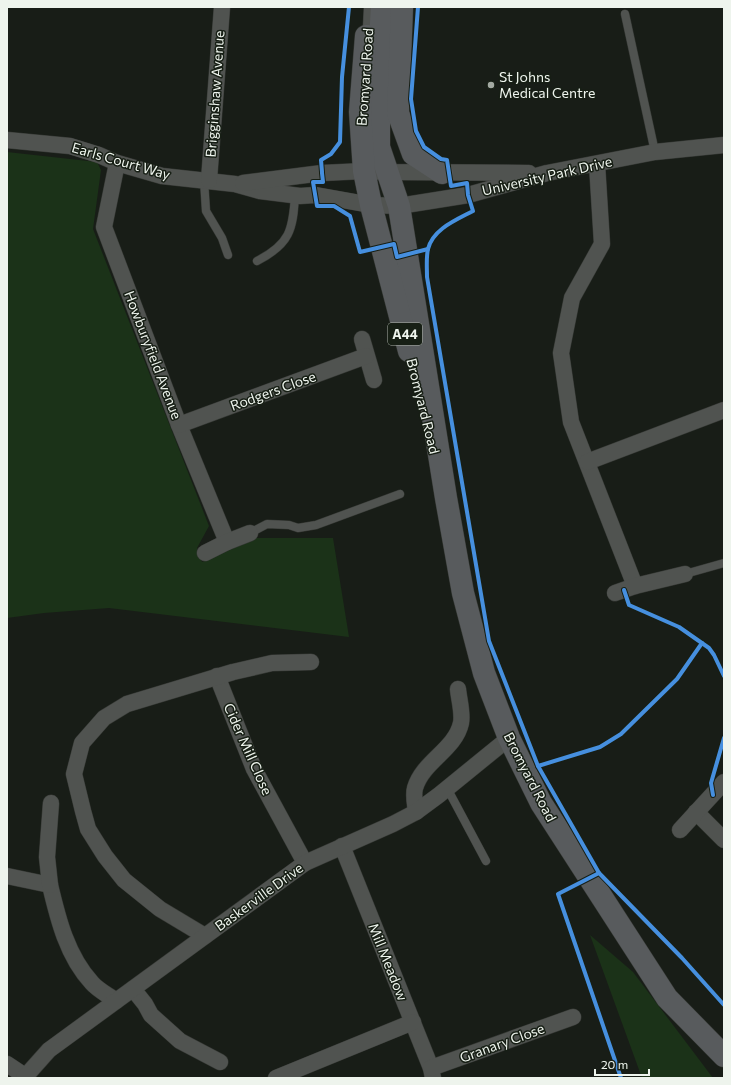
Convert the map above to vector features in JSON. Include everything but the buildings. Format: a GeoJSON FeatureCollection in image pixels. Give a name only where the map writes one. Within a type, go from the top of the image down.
{"type":"FeatureCollection","features":[{"type":"Feature","properties":{"kind":"main road","name":"Bromyard Road"},"geometry":{"type":"LineString","coordinates":[[382,7],[379,55],[379,147],[399,206],[446,498],[463,593],[484,673],[509,738],[540,803],[667,998],[724,1056]]}},
{"type":"Feature","properties":{"kind":"main road"},"geometry":{"type":"LineString","coordinates":[[402,7],[398,113],[413,154],[442,173]]}},
{"type":"Feature","properties":{"kind":"main road","name":"Bromyard Road"},"geometry":{"type":"LineString","coordinates":[[369,14],[360,112],[364,171],[371,205],[388,266],[446,498]]}},
{"type":"Feature","properties":{"kind":"street","name":"Brigginshaw Avenue"},"geometry":{"type":"LineString","coordinates":[[206,180],[222,7]]}},
{"type":"Feature","properties":{"kind":"street","name":"Earls Court Way"},"geometry":{"type":"LineString","coordinates":[[7,140],[70,146],[99,155],[117,163],[162,176],[235,184],[260,191],[295,195],[315,195],[371,205]]}},
{"type":"Feature","properties":{"kind":"street","name":"University Park Drive"},"geometry":{"type":"LineString","coordinates":[[371,205],[399,206],[468,195],[547,173],[655,152],[724,145]]}},
{"type":"Feature","properties":{"kind":"street","name":"Howburyfield Avenue"},"geometry":{"type":"LineString","coordinates":[[117,163],[104,227],[179,425],[227,542]]}},
{"type":"Feature","properties":{"kind":"street"},"geometry":{"type":"LineString","coordinates":[[597,164],[602,244],[572,298],[561,353],[571,422],[635,586]]}},
{"type":"Feature","properties":{"kind":"street","name":"Earls Court Way"},"geometry":{"type":"LineString","coordinates":[[235,184],[322,173],[364,171],[547,173]]}},
{"type":"Feature","properties":{"kind":"street"},"geometry":{"type":"LineString","coordinates":[[362,339],[374,380]]}},
{"type":"Feature","properties":{"kind":"street","name":"Rodgers Close"},"geometry":{"type":"LineString","coordinates":[[179,425],[366,356]]}},
{"type":"Feature","properties":{"kind":"street"},"geometry":{"type":"LineString","coordinates":[[587,462],[724,410]]}},
{"type":"Feature","properties":{"kind":"street"},"geometry":{"type":"LineString","coordinates":[[205,553],[250,533]]}},
{"type":"Feature","properties":{"kind":"street"},"geometry":{"type":"LineString","coordinates":[[615,593],[635,586],[685,574]]}},
{"type":"Feature","properties":{"kind":"street"},"geometry":{"type":"LineString","coordinates":[[205,936],[160,910],[124,880],[105,856],[88,829],[74,774],[82,743],[104,718],[128,704],[217,676],[272,663],[311,662]]}},
{"type":"Feature","properties":{"kind":"street","name":"Cider Mill Close"},"geometry":{"type":"LineString","coordinates":[[217,676],[254,769],[305,863]]}},
{"type":"Feature","properties":{"kind":"street"},"geometry":{"type":"LineString","coordinates":[[416,812],[414,793],[416,786],[429,765],[448,745],[461,724],[462,718],[458,689]]}},
{"type":"Feature","properties":{"kind":"street","name":"Baskerville Drive"},"geometry":{"type":"LineString","coordinates":[[25,1077],[49,1050],[305,863],[393,824],[416,812],[509,738]]}},
{"type":"Feature","properties":{"kind":"street"},"geometry":{"type":"LineString","coordinates":[[680,830],[724,782]]}},
{"type":"Feature","properties":{"kind":"street"},"geometry":{"type":"LineString","coordinates":[[51,803],[47,857],[50,885],[58,915],[79,967],[93,984],[116,1001]]}},
{"type":"Feature","properties":{"kind":"street"},"geometry":{"type":"LineString","coordinates":[[696,812],[724,840]]}},
{"type":"Feature","properties":{"kind":"street","name":"Mill Meadow"},"geometry":{"type":"LineString","coordinates":[[342,846],[432,1073]]}},
{"type":"Feature","properties":{"kind":"street"},"geometry":{"type":"LineString","coordinates":[[7,876],[50,885]]}},
{"type":"Feature","properties":{"kind":"street"},"geometry":{"type":"LineString","coordinates":[[133,989],[145,1004],[151,1015],[170,1033],[180,1041],[220,1062]]}},
{"type":"Feature","properties":{"kind":"street","name":"Granary Close"},"geometry":{"type":"LineString","coordinates":[[432,1073],[574,1017]]}},
{"type":"Feature","properties":{"kind":"street"},"geometry":{"type":"LineString","coordinates":[[276,1078],[413,1022]]}},
{"type":"Feature","properties":{"kind":"street"},"geometry":{"type":"LineString","coordinates":[[7,1064],[25,1077]]}},
{"type":"Feature","properties":{"kind":"lane"},"geometry":{"type":"LineString","coordinates":[[625,14],[655,152]]}},
{"type":"Feature","properties":{"kind":"lane"},"geometry":{"type":"LineString","coordinates":[[206,180],[206,211],[222,238],[228,255]]}},
{"type":"Feature","properties":{"kind":"lane"},"geometry":{"type":"LineString","coordinates":[[257,261],[270,255],[282,245],[290,232],[294,219],[295,195]]}},
{"type":"Feature","properties":{"kind":"lane"},"geometry":{"type":"LineString","coordinates":[[250,533],[267,524],[289,525],[298,528],[316,524],[400,494]]}},
{"type":"Feature","properties":{"kind":"lane"},"geometry":{"type":"LineString","coordinates":[[685,574],[724,563]]}},
{"type":"Feature","properties":{"kind":"lane"},"geometry":{"type":"LineString","coordinates":[[447,788],[486,861]]}},
{"type":"Feature","properties":{"kind":"green space"},"geometry":{"type":"Polygon","coordinates":[[[7,152],[97,162],[101,170],[93,229],[209,526],[197,548],[202,562],[256,538],[333,538],[349,637],[109,608],[44,613],[7,618],[7,152]]]}},
{"type":"Feature","properties":{"kind":"green space"},"geometry":{"type":"Polygon","coordinates":[[[590,935],[633,972],[713,1078],[642,1078],[590,935]]]}},
{"type":"Feature","properties":{"kind":"cycle path"},"geometry":{"type":"LineString","coordinates":[[322,172],[321,160],[331,154],[340,142],[342,77],[349,7]]}},
{"type":"Feature","properties":{"kind":"cycle path"},"geometry":{"type":"LineString","coordinates":[[418,7],[411,99],[416,131],[424,147],[441,159],[447,160],[451,186],[467,183],[468,195],[473,211],[446,226],[435,236],[427,252],[427,277],[489,641],[538,766],[599,873]]}},
{"type":"Feature","properties":{"kind":"cycle path"},"geometry":{"type":"LineString","coordinates":[[322,173],[323,182],[313,182],[317,206],[334,206],[350,216],[360,252],[394,244],[397,257],[428,249]]}},
{"type":"Feature","properties":{"kind":"cycle path"},"geometry":{"type":"LineString","coordinates":[[624,590],[629,605],[679,627],[709,648],[724,676]]}},
{"type":"Feature","properties":{"kind":"cycle path"},"geometry":{"type":"LineString","coordinates":[[538,766],[600,747],[621,734],[677,679],[702,643]]}},
{"type":"Feature","properties":{"kind":"cycle path"},"geometry":{"type":"LineString","coordinates":[[713,795],[711,783],[724,738]]}},
{"type":"Feature","properties":{"kind":"cycle path"},"geometry":{"type":"LineString","coordinates":[[621,1078],[558,894],[599,873],[682,958],[724,1005]]}},
{"type":"Feature","properties":{"kind":"place","name":"St Johns Medical Centre"},"geometry":{"type":"Point","coordinates":[491,85]}}]}
